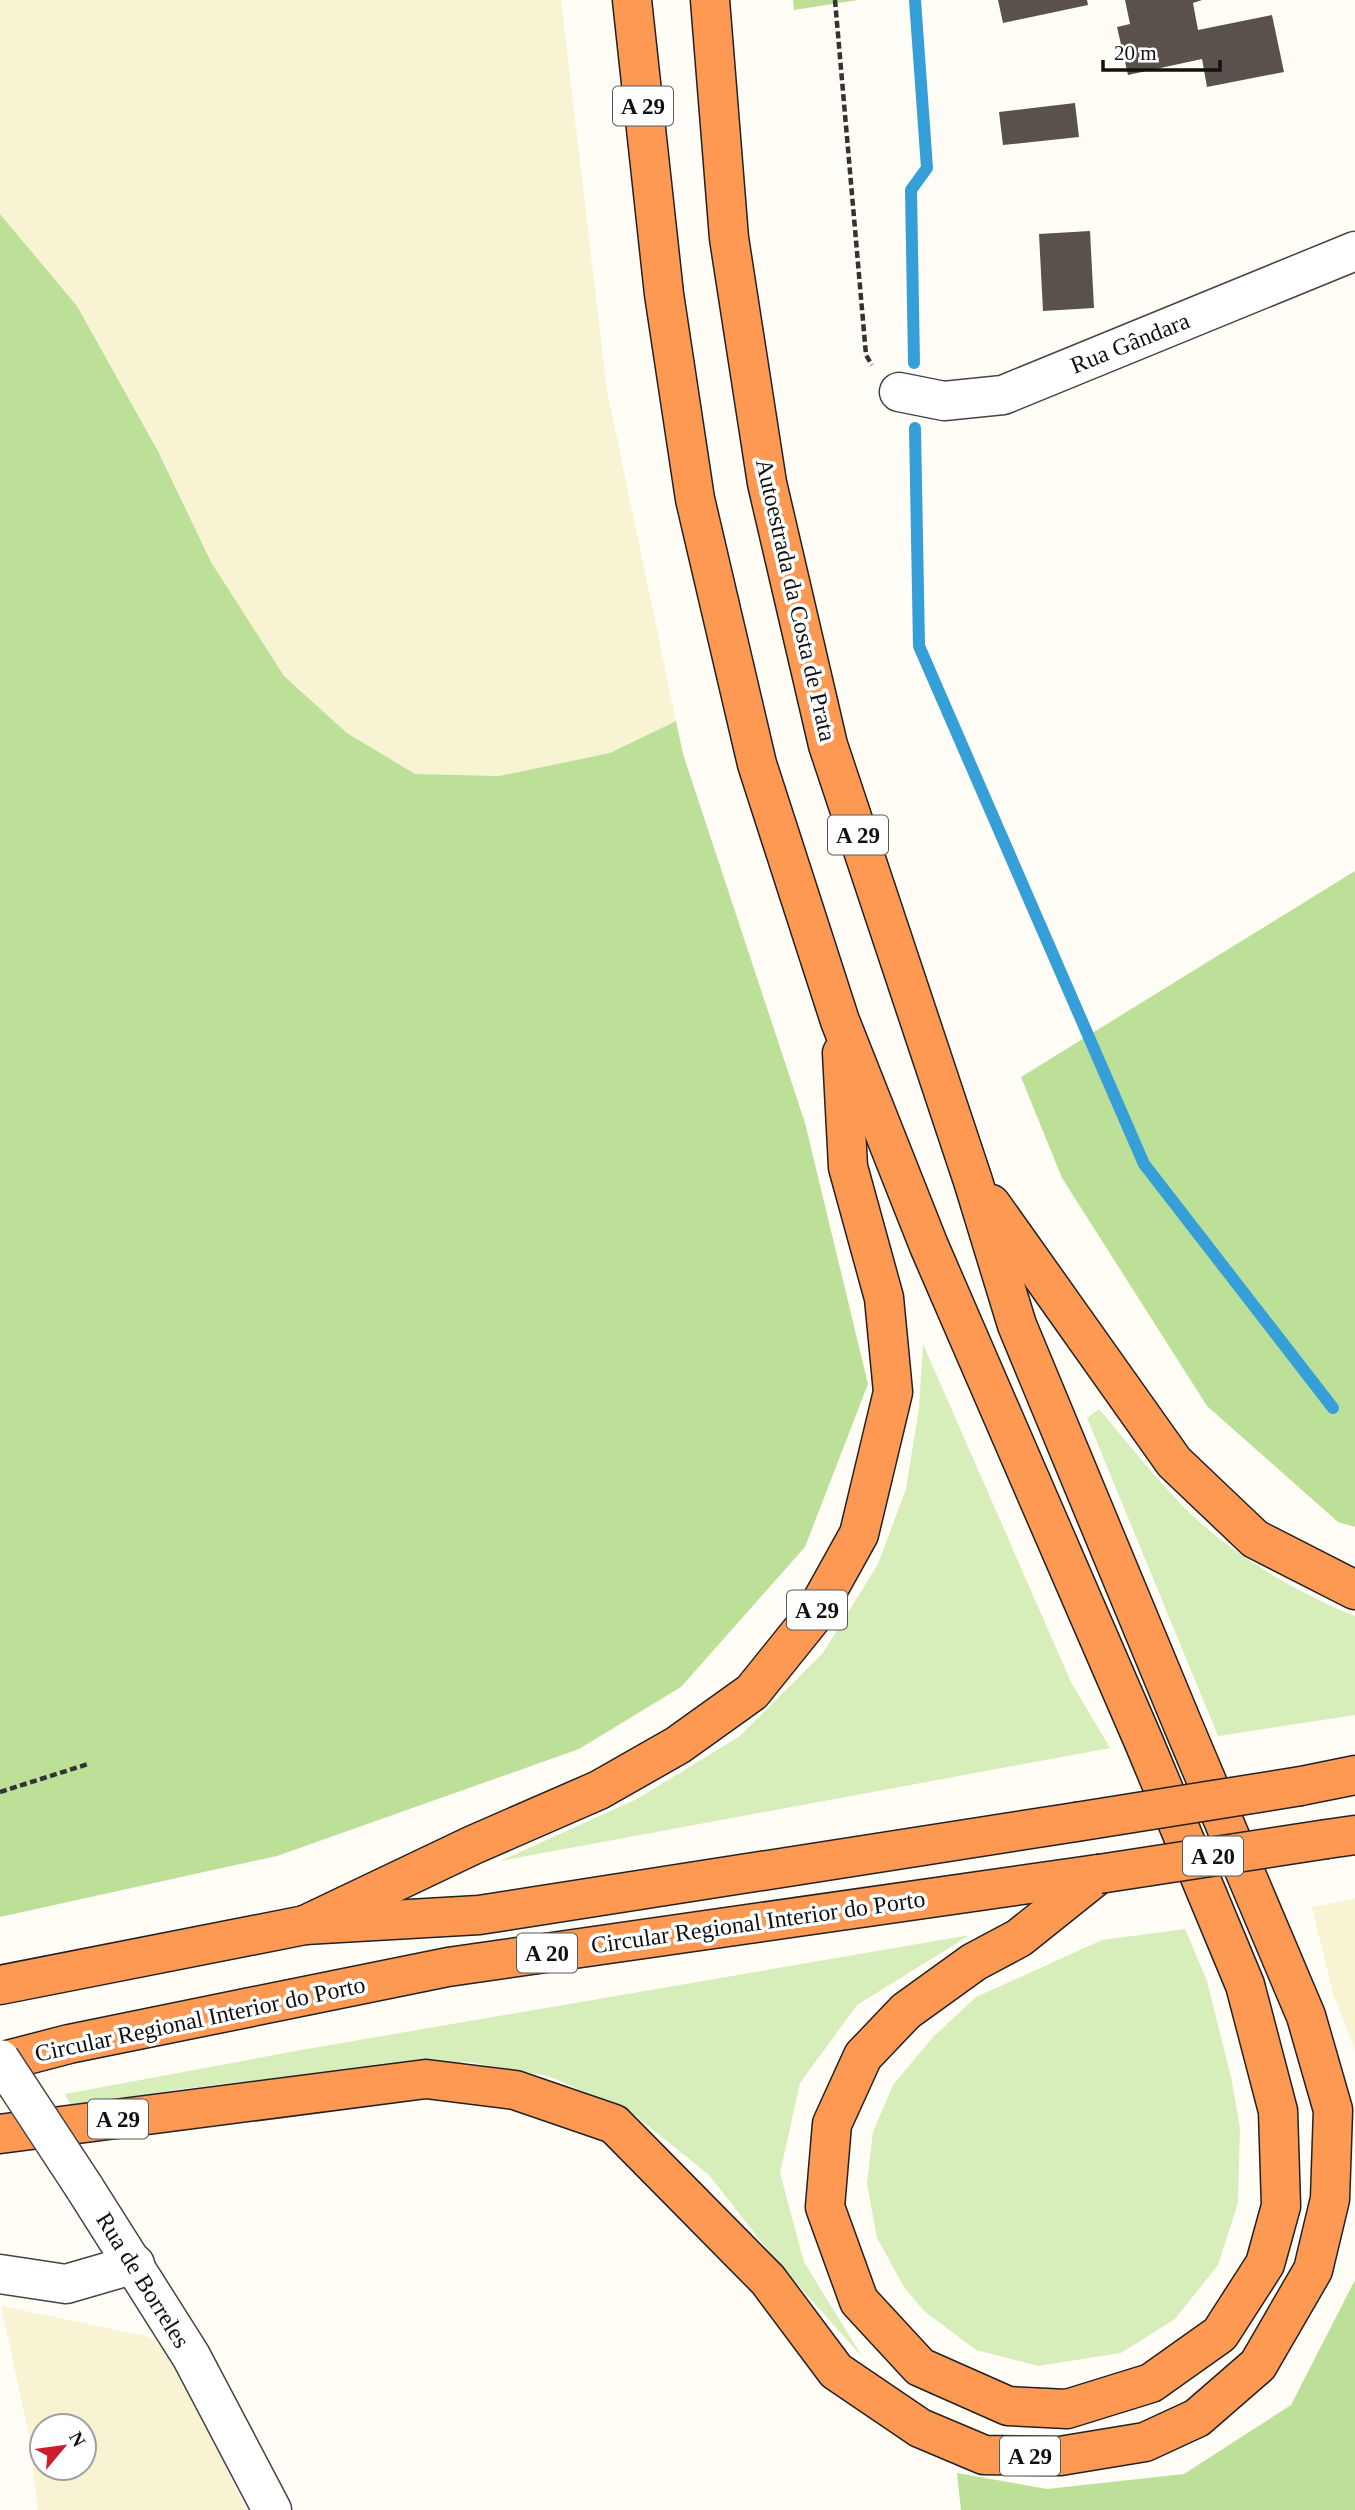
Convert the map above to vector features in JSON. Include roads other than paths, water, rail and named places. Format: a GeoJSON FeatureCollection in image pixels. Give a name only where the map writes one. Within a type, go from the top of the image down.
{"type":"FeatureCollection","features":[{"type":"Feature","properties":{"kind":"highway","name":"A 29"},"geometry":{"type":"LineString","coordinates":[[632,0],[664,294],[695,499],[757,764],[840,1021],[929,1245],[1245,1985],[1278,2111],[1281,2206],[1265,2264],[1220,2334],[1151,2383],[1067,2409],[1008,2406],[920,2367],[859,2301],[825,2207],[832,2124],[863,2056],[906,2011],[974,1962],[1019,1938],[1099,1874]]}},
{"type":"Feature","properties":{"kind":"highway","name":"Autoestrada da Costa de Prata"},"geometry":{"type":"LineString","coordinates":[[710,0],[729,238],[767,483],[828,745],[973,1181]]}},
{"type":"Feature","properties":{"kind":"highway","name":"A 29"},"geometry":{"type":"LineString","coordinates":[[305,1925],[473,1845],[598,1790],[678,1745],[752,1692],[814,1615],[859,1534],[893,1392],[884,1297],[848,1167],[840,1021]]}},
{"type":"Feature","properties":{"kind":"highway","name":"A 29"},"geometry":{"type":"LineString","coordinates":[[973,1181],[1174,1462],[1255,1539],[1355,1590]]}},
{"type":"Feature","properties":{"kind":"highway","name":"A 29"},"geometry":{"type":"LineString","coordinates":[[0,2134],[426,2079],[515,2090],[614,2124],[768,2280],[836,2371],[920,2428],[984,2455],[1060,2456],[1145,2442],[1196,2418],[1258,2365],[1313,2270],[1330,2199],[1333,2110],[1306,2016],[1017,1325],[973,1181]]}},
{"type":"Feature","properties":{"kind":"highway","name":"Circular Regional Interior do Porto"},"geometry":{"type":"LineString","coordinates":[[0,1985],[305,1925],[479,1915],[1076,1822],[1355,1775]]}},
{"type":"Feature","properties":{"kind":"highway","name":"Circular Regional Interior do Porto"},"geometry":{"type":"LineString","coordinates":[[0,2061],[69,2044],[448,1967],[1341,1837]]}},
{"type":"Feature","properties":{"kind":"street","name":"Rua Gândara"},"geometry":{"type":"LineString","coordinates":[[899,392],[944,401],[1003,395],[1355,251]]}},
{"type":"Feature","properties":{"kind":"street","name":"Rua de Borreles"},"geometry":{"type":"LineString","coordinates":[[0,2061],[135,2264],[191,2356],[272,2510]]}},
{"type":"Feature","properties":{"kind":"street"},"geometry":{"type":"LineString","coordinates":[[0,2274],[66,2284],[135,2264]]}},
{"type":"Feature","properties":{"kind":"waterway"},"geometry":{"type":"LineString","coordinates":[[914,363],[911,190],[927,168],[915,0]]}},
{"type":"Feature","properties":{"kind":"waterway"},"geometry":{"type":"LineString","coordinates":[[915,428],[919,646],[1144,1164],[1333,1408]]}}]}
